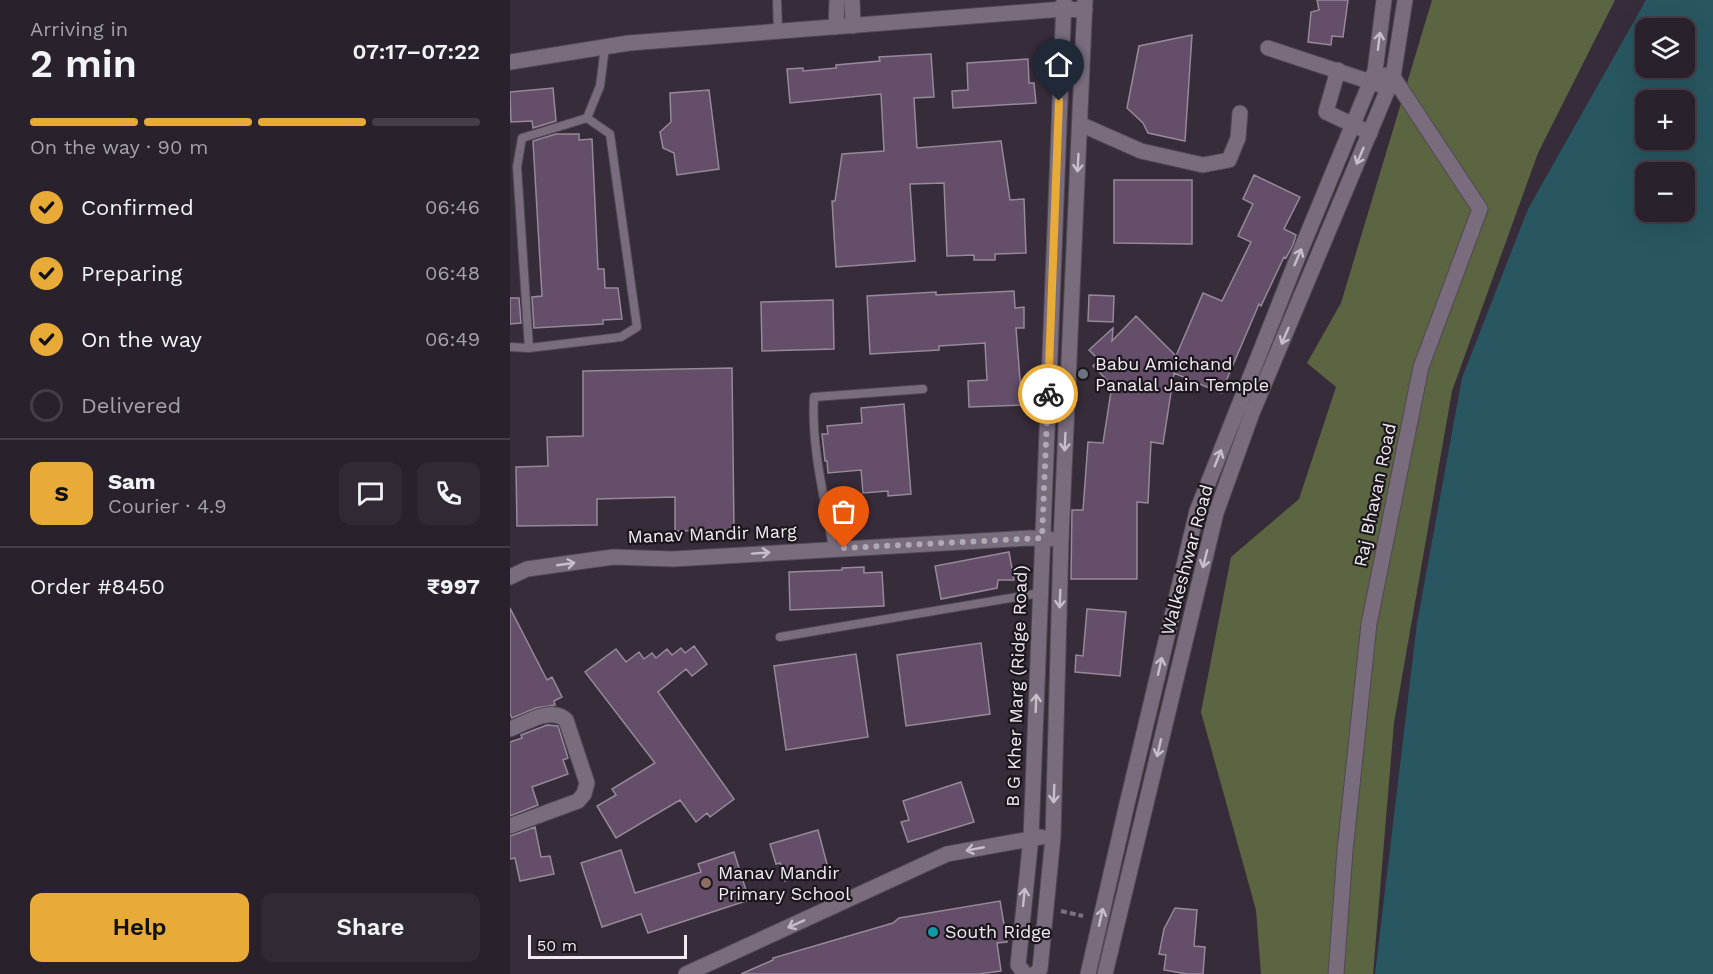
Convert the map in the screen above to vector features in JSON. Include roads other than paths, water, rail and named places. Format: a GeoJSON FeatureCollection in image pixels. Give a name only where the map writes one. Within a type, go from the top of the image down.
{"type":"FeatureCollection","features":[{"type":"Feature","properties":{"kind":"main road"},"geometry":{"type":"LineString","coordinates":[[836,27],[837,0]]}},
{"type":"Feature","properties":{"kind":"main road"},"geometry":{"type":"LineString","coordinates":[[852,0],[853,26]]}},
{"type":"Feature","properties":{"kind":"main road","name":"Walkeshwar Road"},"geometry":{"type":"LineString","coordinates":[[1088,974],[1197,511],[1373,76],[1384,0]]}},
{"type":"Feature","properties":{"kind":"main road","name":"Walkeshwar Road"},"geometry":{"type":"LineString","coordinates":[[1105,974],[1216,513],[1252,413],[1391,82],[1405,0]]}},
{"type":"Feature","properties":{"kind":"main road"},"geometry":{"type":"LineString","coordinates":[[510,62],[629,43],[853,26],[1063,5],[1085,5],[1061,540],[1053,837],[1040,969],[1035,974]]}},
{"type":"Feature","properties":{"kind":"main road","name":"B G Kher Marg (Ridge Road)"},"geometry":{"type":"LineString","coordinates":[[1024,974],[1018,965],[1031,837],[1063,5]]}},
{"type":"Feature","properties":{"kind":"main road"},"geometry":{"type":"LineString","coordinates":[[1268,48],[1338,70],[1373,76],[1391,82]]}},
{"type":"Feature","properties":{"kind":"main road"},"geometry":{"type":"LineString","coordinates":[[1338,70],[1326,112],[1370,133]]}},
{"type":"Feature","properties":{"kind":"main road","name":"Raj Bhavan Road"},"geometry":{"type":"LineString","coordinates":[[1336,974],[1345,851],[1369,624],[1421,367],[1480,209],[1391,82]]}},
{"type":"Feature","properties":{"kind":"main road"},"geometry":{"type":"LineString","coordinates":[[1080,124],[1141,151],[1203,165],[1229,160],[1238,138],[1240,114]]}},
{"type":"Feature","properties":{"kind":"main road","name":"Manav Mandir Marg"},"geometry":{"type":"LineString","coordinates":[[510,577],[527,569],[613,557],[673,559],[833,548],[1042,538],[1061,540]]}},
{"type":"Feature","properties":{"kind":"main road"},"geometry":{"type":"LineString","coordinates":[[510,729],[549,714],[561,716],[566,720],[587,783],[584,794],[578,801],[510,826]]}},
{"type":"Feature","properties":{"kind":"main road"},"geometry":{"type":"LineString","coordinates":[[686,974],[947,854],[1031,837],[1053,837]]}},
{"type":"Feature","properties":{"kind":"lane"},"geometry":{"type":"LineString","coordinates":[[777,0],[778,31]]}},
{"type":"Feature","properties":{"kind":"lane"},"geometry":{"type":"LineString","coordinates":[[529,348],[517,167],[522,138],[586,118],[600,86],[605,47]]}},
{"type":"Feature","properties":{"kind":"lane"},"geometry":{"type":"LineString","coordinates":[[510,347],[529,348],[621,337],[637,327],[610,134],[586,118]]}},
{"type":"Feature","properties":{"kind":"lane"},"geometry":{"type":"LineString","coordinates":[[833,548],[816,447],[814,397],[923,389]]}},
{"type":"Feature","properties":{"kind":"lane"},"geometry":{"type":"LineString","coordinates":[[780,637],[1040,593]]}},
{"type":"Feature","properties":{"kind":"water"},"geometry":{"type":"Polygon","coordinates":[[[1646,0],[1713,0],[1713,974],[1375,974],[1417,623],[1462,378],[1528,209],[1635,19],[1635,78],[1695,78],[1695,18],[1636,18],[1646,0]]]}},
{"type":"Feature","properties":{"kind":"place","name":"Babu Amichand Panalal Jain Temple"},"geometry":{"type":"Point","coordinates":[1083,374]}},
{"type":"Feature","properties":{"kind":"place","name":"Manav Mandir Primary School"},"geometry":{"type":"Point","coordinates":[706,883]}},
{"type":"Feature","properties":{"kind":"place","name":"South Ridge"},"geometry":{"type":"Point","coordinates":[933,932]}}]}
